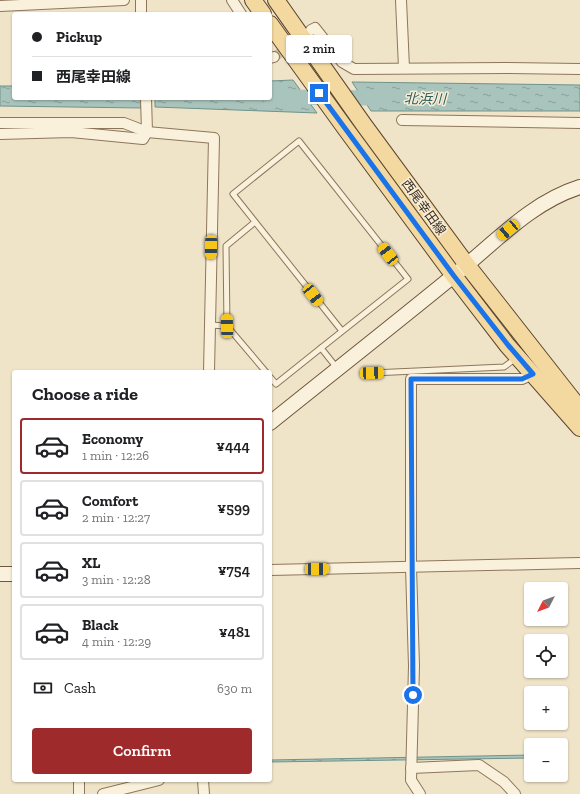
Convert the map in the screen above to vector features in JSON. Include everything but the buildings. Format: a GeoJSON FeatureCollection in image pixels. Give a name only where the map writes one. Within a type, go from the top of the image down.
{"type":"FeatureCollection","features":[{"type":"Feature","properties":{"kind":"main road"},"geometry":{"type":"LineString","coordinates":[[253,0],[262,12]]}},
{"type":"Feature","properties":{"kind":"main road","name":"西尾幸田線"},"geometry":{"type":"LineString","coordinates":[[276,0],[364,125],[467,265],[579,406]]}},
{"type":"Feature","properties":{"kind":"main road","name":"西尾幸田線"},"geometry":{"type":"LineString","coordinates":[[272,27],[302,70],[454,276],[508,345],[580,428]]}},
{"type":"Feature","properties":{"kind":"street"},"geometry":{"type":"LineString","coordinates":[[0,6],[124,0]]}},
{"type":"Feature","properties":{"kind":"street"},"geometry":{"type":"LineString","coordinates":[[140,0],[141,12]]}},
{"type":"Feature","properties":{"kind":"street"},"geometry":{"type":"LineString","coordinates":[[232,0],[240,12]]}},
{"type":"Feature","properties":{"kind":"street"},"geometry":{"type":"LineString","coordinates":[[401,0],[404,68]]}},
{"type":"Feature","properties":{"kind":"street"},"geometry":{"type":"LineString","coordinates":[[311,30],[315,28],[342,62],[354,69],[580,69]]}},
{"type":"Feature","properties":{"kind":"street"},"geometry":{"type":"LineString","coordinates":[[0,134],[71,132],[143,139],[147,132],[146,100]]}},
{"type":"Feature","properties":{"kind":"street"},"geometry":{"type":"LineString","coordinates":[[402,120],[580,123]]}},
{"type":"Feature","properties":{"kind":"street"},"geometry":{"type":"LineString","coordinates":[[0,123],[124,122],[147,132],[214,138],[209,370]]}},
{"type":"Feature","properties":{"kind":"street"},"geometry":{"type":"LineString","coordinates":[[272,421],[454,276],[518,221],[541,205],[564,192],[580,187]]}},
{"type":"Feature","properties":{"kind":"street"},"geometry":{"type":"LineString","coordinates":[[420,794],[411,780],[414,666],[411,567],[411,379],[522,379],[533,374]]}},
{"type":"Feature","properties":{"kind":"street"},"geometry":{"type":"LineString","coordinates":[[272,570],[580,563]]}},
{"type":"Feature","properties":{"kind":"street"},"geometry":{"type":"LineString","coordinates":[[0,574],[12,574]]}},
{"type":"Feature","properties":{"kind":"street"},"geometry":{"type":"LineString","coordinates":[[411,768],[479,765],[504,782],[515,794]]}},
{"type":"Feature","properties":{"kind":"street"},"geometry":{"type":"LineString","coordinates":[[79,782],[79,794]]}},
{"type":"Feature","properties":{"kind":"street"},"geometry":{"type":"LineString","coordinates":[[103,794],[151,782]]}},
{"type":"Feature","properties":{"kind":"street"},"geometry":{"type":"LineString","coordinates":[[203,782],[204,794]]}},
{"type":"Feature","properties":{"kind":"lane"},"geometry":{"type":"LineString","coordinates":[[272,379],[276,384],[408,279],[299,141],[233,194],[342,331]]}},
{"type":"Feature","properties":{"kind":"lane"},"geometry":{"type":"LineString","coordinates":[[255,222],[226,246],[227,326],[264,370]]}},
{"type":"Feature","properties":{"kind":"lane"},"geometry":{"type":"LineString","coordinates":[[209,325],[227,326]]}},
{"type":"Feature","properties":{"kind":"lane"},"geometry":{"type":"LineString","coordinates":[[320,348],[337,369]]}},
{"type":"Feature","properties":{"kind":"lane"},"geometry":{"type":"LineString","coordinates":[[372,373],[504,367],[519,356]]}},
{"type":"Feature","properties":{"kind":"water"},"geometry":{"type":"Polygon","coordinates":[[[293,80],[317,113],[155,107],[155,100],[272,100],[272,81],[293,80]]]}},
{"type":"Feature","properties":{"kind":"water","name":"北浜川"},"geometry":{"type":"Polygon","coordinates":[[[352,82],[580,85],[580,111],[371,111],[352,82]]]}},
{"type":"Feature","properties":{"kind":"water"},"geometry":{"type":"Polygon","coordinates":[[[0,86],[12,86],[12,100],[142,100],[141,108],[0,106],[0,86]]]}},
{"type":"Feature","properties":{"kind":"water"},"geometry":{"type":"Polygon","coordinates":[[[524,755],[524,758],[272,762],[272,760],[524,755]]]}},
{"type":"Feature","properties":{"kind":"waterway","name":"北浜川"},"geometry":{"type":"LineString","coordinates":[[272,97],[383,98]]}},
{"type":"Feature","properties":{"kind":"tunnel"},"geometry":{"type":"LineString","coordinates":[[274,57],[307,34]]}},
{"type":"Feature","properties":{"kind":"route"},"geometry":{"type":"LineString","coordinates":[[319,93],[454,276],[508,345],[533,374],[522,379],[411,379],[413,695]]}}]}
